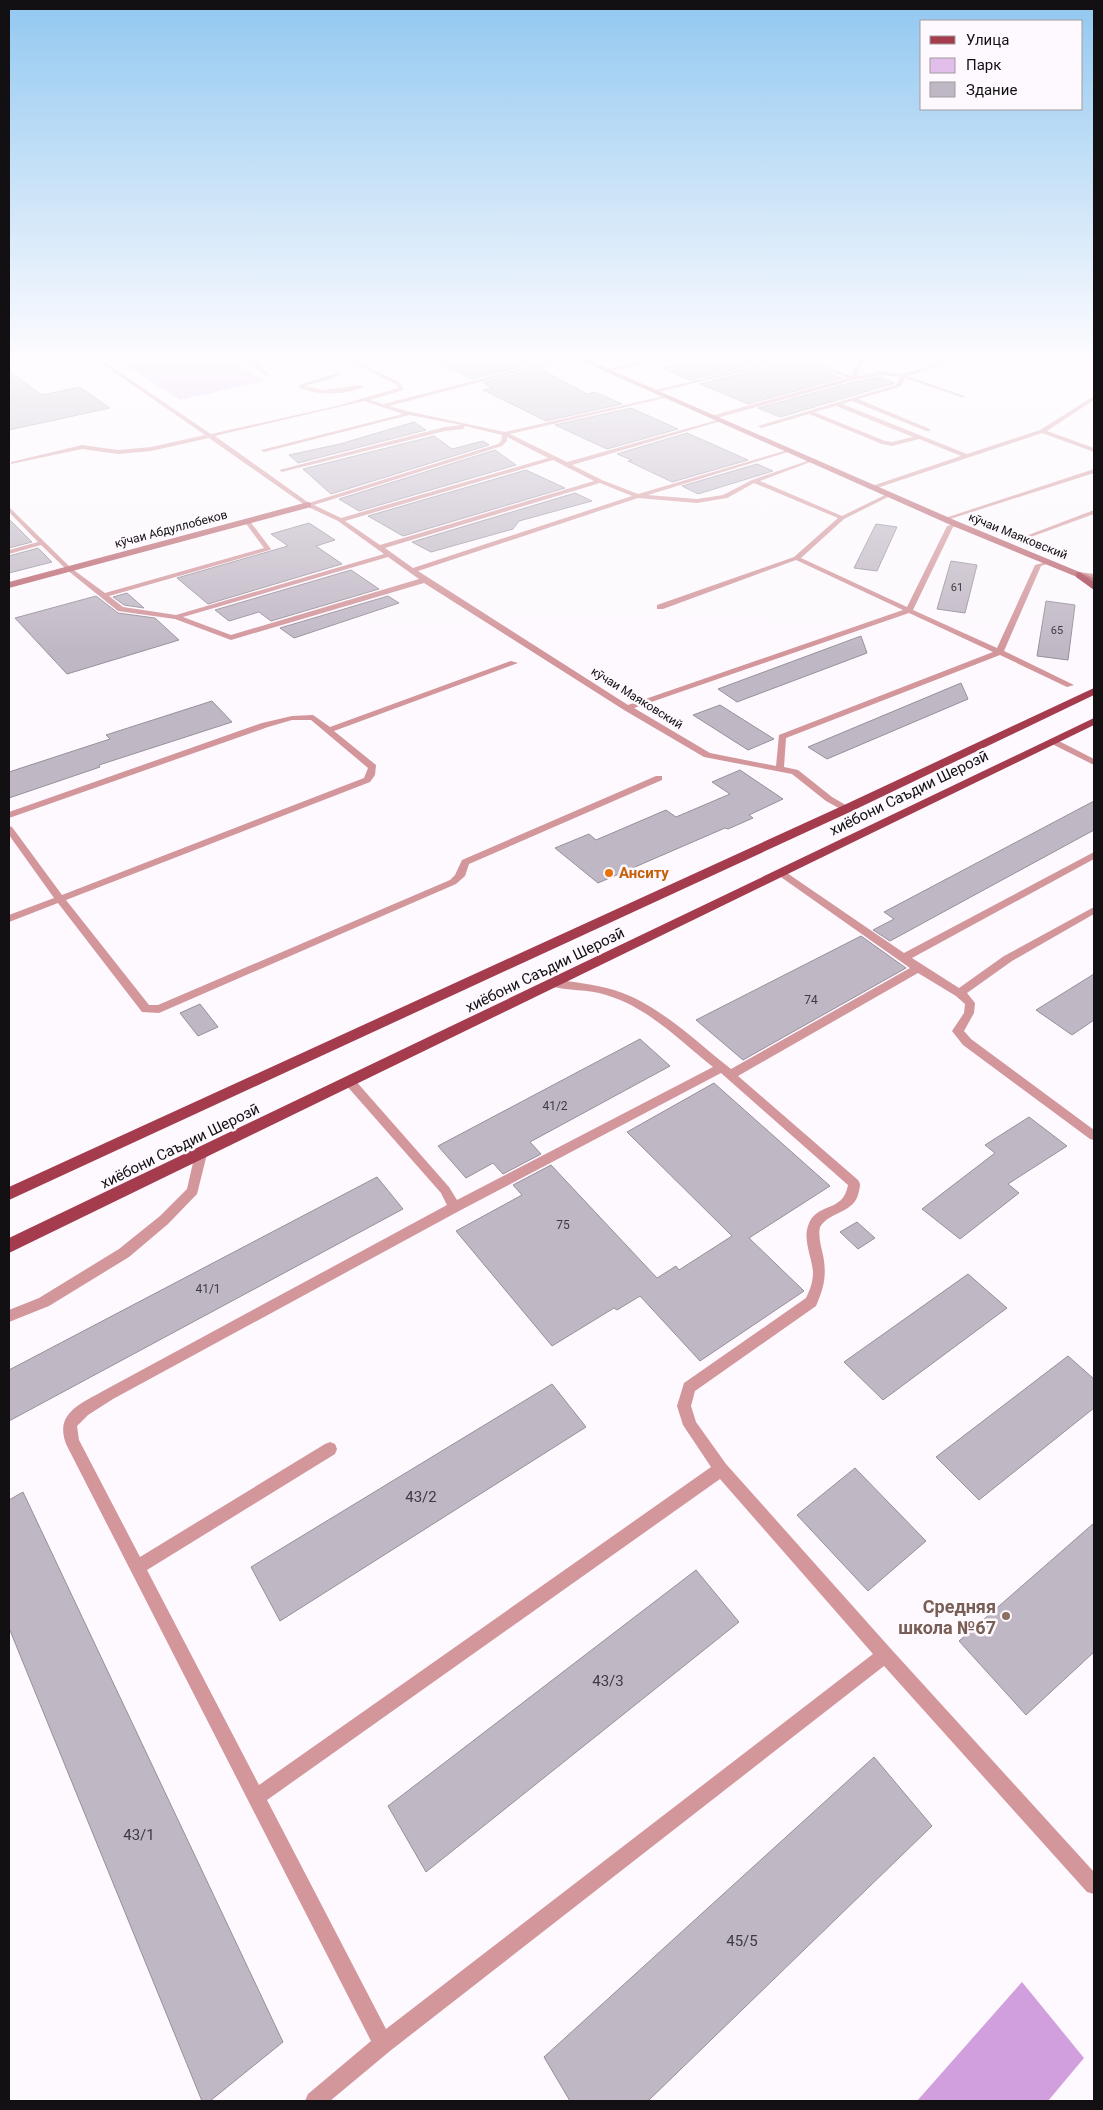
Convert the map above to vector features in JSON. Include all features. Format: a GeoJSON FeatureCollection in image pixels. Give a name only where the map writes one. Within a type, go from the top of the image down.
{"type":"FeatureCollection","features":[{"type":"Feature","properties":{"kind":"main road"},"geometry":{"type":"LineString","coordinates":[[1079,575],[1094,587]]}},
{"type":"Feature","properties":{"kind":"main road","name":"хиёбони Саъдии Шерозӣ"},"geometry":{"type":"LineString","coordinates":[[9,1194],[846,809],[1094,691]]}},
{"type":"Feature","properties":{"kind":"main road","name":"хиёбони Саъдии Шерозӣ"},"geometry":{"type":"LineString","coordinates":[[9,1246],[1093,722]]}},
{"type":"Feature","properties":{"kind":"street","name":"кӯчаи Маяковский"},"geometry":{"type":"LineString","coordinates":[[801,455],[956,524],[1094,581]]}},
{"type":"Feature","properties":{"kind":"street","name":"кӯчаи Абдуллобеков"},"geometry":{"type":"LineString","coordinates":[[9,585],[308,505]]}},
{"type":"Feature","properties":{"kind":"street"},"geometry":{"type":"LineString","coordinates":[[1079,575],[1094,577]]}},
{"type":"Feature","properties":{"kind":"lane"},"geometry":{"type":"LineString","coordinates":[[13,463],[45,455]]}},
{"type":"Feature","properties":{"kind":"lane","name":"кӯчаи Маяковский"},"geometry":{"type":"LineString","coordinates":[[238,455],[308,505],[340,520],[425,580],[627,708],[707,756],[795,772],[829,799],[846,809]]}},
{"type":"Feature","properties":{"kind":"lane"},"geometry":{"type":"LineString","coordinates":[[282,470],[340,455]]}},
{"type":"Feature","properties":{"kind":"lane"},"geometry":{"type":"LineString","coordinates":[[308,505],[467,455]]}},
{"type":"Feature","properties":{"kind":"lane"},"geometry":{"type":"LineString","coordinates":[[549,455],[600,481],[638,496],[696,501],[725,497],[754,481],[811,460]]}},
{"type":"Feature","properties":{"kind":"lane"},"geometry":{"type":"LineString","coordinates":[[568,464],[595,455]]}},
{"type":"Feature","properties":{"kind":"lane"},"geometry":{"type":"LineString","coordinates":[[412,571],[638,496],[771,455]]}},
{"type":"Feature","properties":{"kind":"lane"},"geometry":{"type":"LineString","coordinates":[[874,487],[967,456]]}},
{"type":"Feature","properties":{"kind":"lane"},"geometry":{"type":"LineString","coordinates":[[340,520],[554,458]]}},
{"type":"Feature","properties":{"kind":"lane"},"geometry":{"type":"LineString","coordinates":[[945,519],[1094,470]]}},
{"type":"Feature","properties":{"kind":"lane"},"geometry":{"type":"LineString","coordinates":[[379,548],[600,481]]}},
{"type":"Feature","properties":{"kind":"lane"},"geometry":{"type":"LineString","coordinates":[[754,481],[842,518]]}},
{"type":"Feature","properties":{"kind":"lane"},"geometry":{"type":"LineString","coordinates":[[660,607],[796,558],[842,518],[890,495]]}},
{"type":"Feature","properties":{"kind":"lane"},"geometry":{"type":"LineString","coordinates":[[9,509],[69,569],[121,609],[176,617],[231,638],[425,580]]}},
{"type":"Feature","properties":{"kind":"lane"},"geometry":{"type":"LineString","coordinates":[[1026,537],[1094,512]]}},
{"type":"Feature","properties":{"kind":"lane"},"geometry":{"type":"LineString","coordinates":[[103,596],[268,550],[247,521]]}},
{"type":"Feature","properties":{"kind":"lane"},"geometry":{"type":"LineString","coordinates":[[627,708],[909,611],[950,526],[956,524]]}},
{"type":"Feature","properties":{"kind":"lane"},"geometry":{"type":"LineString","coordinates":[[9,552],[42,544]]}},
{"type":"Feature","properties":{"kind":"lane"},"geometry":{"type":"LineString","coordinates":[[176,617],[388,555]]}},
{"type":"Feature","properties":{"kind":"lane"},"geometry":{"type":"LineString","coordinates":[[796,558],[1070,685]]}},
{"type":"Feature","properties":{"kind":"lane"},"geometry":{"type":"LineString","coordinates":[[780,769],[782,737],[999,653],[1038,565],[1048,562]]}},
{"type":"Feature","properties":{"kind":"lane"},"geometry":{"type":"LineString","coordinates":[[328,730],[514,663]]}},
{"type":"Feature","properties":{"kind":"lane"},"geometry":{"type":"LineString","coordinates":[[9,815],[292,718],[313,717],[373,767],[368,780],[9,919]]}},
{"type":"Feature","properties":{"kind":"lane"},"geometry":{"type":"LineString","coordinates":[[1053,741],[1094,762]]}},
{"type":"Feature","properties":{"kind":"lane"},"geometry":{"type":"LineString","coordinates":[[9,829],[60,899],[146,1009],[159,1009],[453,882],[459,879],[465,862],[659,778]]}},
{"type":"Feature","properties":{"kind":"lane"},"geometry":{"type":"LineString","coordinates":[[904,958],[1094,855]]}},
{"type":"Feature","properties":{"kind":"lane"},"geometry":{"type":"LineString","coordinates":[[782,873],[918,968],[960,993],[970,1003],[969,1012],[958,1031],[967,1042],[1094,1136]]}},
{"type":"Feature","properties":{"kind":"lane"},"geometry":{"type":"LineString","coordinates":[[960,993],[977,979],[1016,954],[1094,910]]}},
{"type":"Feature","properties":{"kind":"lane"},"geometry":{"type":"LineString","coordinates":[[383,2044],[72,1441],[69,1424],[83,1410],[108,1395],[455,1207],[726,1072],[918,968]]}},
{"type":"Feature","properties":{"kind":"lane"},"geometry":{"type":"LineString","coordinates":[[553,983],[587,987],[617,994],[647,1010],[726,1072],[854,1184],[849,1203],[821,1216],[815,1223],[812,1232],[819,1258],[819,1281],[811,1302],[689,1387],[684,1406],[690,1425],[721,1469],[885,1655],[1094,1885]]}},
{"type":"Feature","properties":{"kind":"lane"},"geometry":{"type":"LineString","coordinates":[[350,1082],[445,1190],[455,1207]]}},
{"type":"Feature","properties":{"kind":"lane"},"geometry":{"type":"LineString","coordinates":[[9,1316],[44,1302],[124,1253],[164,1220],[193,1191],[201,1154]]}},
{"type":"Feature","properties":{"kind":"lane"},"geometry":{"type":"LineString","coordinates":[[138,1567],[330,1449]]}},
{"type":"Feature","properties":{"kind":"lane"},"geometry":{"type":"LineString","coordinates":[[256,1797],[721,1469]]}},
{"type":"Feature","properties":{"kind":"lane"},"geometry":{"type":"LineString","coordinates":[[315,2101],[383,2044],[885,1655]]}},
{"type":"Feature","properties":{"kind":"shaded area"},"geometry":{"type":"Polygon","coordinates":[[[1022,1982],[1084,2058],[1048,2101],[917,2101],[1022,1982]]]}},
{"type":"Feature","properties":{"kind":"building"},"geometry":{"type":"Polygon","coordinates":[[[290,455],[327,455],[298,463],[290,455]]]}},
{"type":"Feature","properties":{"kind":"building"},"geometry":{"type":"Polygon","coordinates":[[[357,455],[455,455],[331,494],[303,469],[357,455]]]}},
{"type":"Feature","properties":{"kind":"building"},"geometry":{"type":"Polygon","coordinates":[[[478,455],[503,455],[516,465],[359,511],[339,499],[478,455]]]}},
{"type":"Feature","properties":{"kind":"building"},"geometry":{"type":"Polygon","coordinates":[[[621,455],[738,455],[748,460],[672,482],[628,461],[632,460],[621,455]]]}},
{"type":"Feature","properties":{"kind":"building"},"geometry":{"type":"Polygon","coordinates":[[[757,464],[773,471],[698,494],[682,486],[757,464]]]}},
{"type":"Feature","properties":{"kind":"building"},"geometry":{"type":"Polygon","coordinates":[[[526,470],[565,488],[403,536],[368,516],[526,470]]]}},
{"type":"Feature","properties":{"kind":"building"},"geometry":{"type":"Polygon","coordinates":[[[575,493],[592,501],[519,521],[513,529],[431,552],[412,542],[575,493]]]}},
{"type":"Feature","properties":{"kind":"building"},"geometry":{"type":"Polygon","coordinates":[[[9,519],[32,542],[9,548],[9,519]]]}},
{"type":"Feature","properties":{"kind":"building"},"geometry":{"type":"Polygon","coordinates":[[[309,523],[335,540],[316,546],[342,564],[208,604],[177,578],[288,546],[271,534],[309,523]]]}},
{"type":"Feature","properties":{"kind":"building"},"geometry":{"type":"Polygon","coordinates":[[[876,524],[897,527],[877,571],[854,568],[876,524]]]}},
{"type":"Feature","properties":{"kind":"building"},"geometry":{"type":"Polygon","coordinates":[[[38,548],[52,562],[9,573],[9,556],[38,548]]]}},
{"type":"Feature","properties":{"kind":"building"},"geometry":{"type":"Polygon","coordinates":[[[951,561],[977,565],[965,613],[937,609],[951,561]]]}},
{"type":"Feature","properties":{"kind":"building"},"geometry":{"type":"Polygon","coordinates":[[[351,570],[379,589],[271,621],[259,612],[229,621],[215,610],[351,570]]]}},
{"type":"Feature","properties":{"kind":"building"},"geometry":{"type":"Polygon","coordinates":[[[127,593],[144,608],[124,605],[113,597],[127,593]]]}},
{"type":"Feature","properties":{"kind":"building"},"geometry":{"type":"Polygon","coordinates":[[[96,596],[118,613],[155,618],[179,640],[67,674],[15,618],[96,596]]]}},
{"type":"Feature","properties":{"kind":"building"},"geometry":{"type":"Polygon","coordinates":[[[388,596],[399,603],[294,638],[280,628],[388,596]]]}},
{"type":"Feature","properties":{"kind":"building"},"geometry":{"type":"Polygon","coordinates":[[[1046,601],[1075,605],[1068,660],[1037,656],[1046,601]]]}},
{"type":"Feature","properties":{"kind":"building"},"geometry":{"type":"Polygon","coordinates":[[[861,636],[867,653],[737,702],[718,689],[861,636]]]}},
{"type":"Feature","properties":{"kind":"building"},"geometry":{"type":"Polygon","coordinates":[[[961,683],[968,699],[827,759],[808,747],[961,683]]]}},
{"type":"Feature","properties":{"kind":"building"},"geometry":{"type":"Polygon","coordinates":[[[212,701],[232,722],[99,765],[100,767],[9,798],[9,772],[110,739],[106,735],[212,701]]]}},
{"type":"Feature","properties":{"kind":"building"},"geometry":{"type":"Polygon","coordinates":[[[720,705],[774,739],[748,750],[693,715],[720,705]]]}},
{"type":"Feature","properties":{"kind":"building"},"geometry":{"type":"Polygon","coordinates":[[[740,770],[783,799],[749,815],[753,818],[728,829],[725,828],[598,883],[555,848],[589,834],[596,840],[666,810],[676,817],[730,794],[712,782],[740,770]]]}},
{"type":"Feature","properties":{"kind":"building"},"geometry":{"type":"Polygon","coordinates":[[[1094,801],[1094,830],[890,941],[873,930],[894,919],[884,912],[1094,801]]]}},
{"type":"Feature","properties":{"kind":"building"},"geometry":{"type":"Polygon","coordinates":[[[861,936],[906,968],[743,1060],[696,1020],[861,936]]]}},
{"type":"Feature","properties":{"kind":"building"},"geometry":{"type":"Polygon","coordinates":[[[1094,974],[1094,1020],[1072,1035],[1036,1010],[1094,974]]]}},
{"type":"Feature","properties":{"kind":"building"},"geometry":{"type":"Polygon","coordinates":[[[200,1004],[218,1027],[198,1036],[180,1013],[200,1004]]]}},
{"type":"Feature","properties":{"kind":"building"},"geometry":{"type":"Polygon","coordinates":[[[640,1039],[670,1066],[530,1142],[541,1154],[503,1174],[493,1163],[466,1178],[438,1146],[640,1039]]]}},
{"type":"Feature","properties":{"kind":"building"},"geometry":{"type":"Polygon","coordinates":[[[714,1083],[830,1186],[749,1238],[804,1291],[700,1361],[640,1296],[617,1310],[614,1308],[552,1346],[456,1231],[522,1195],[513,1185],[551,1165],[657,1278],[676,1266],[679,1270],[732,1236],[627,1132],[714,1083]]]}},
{"type":"Feature","properties":{"kind":"building"},"geometry":{"type":"Polygon","coordinates":[[[1029,1117],[1067,1146],[1008,1184],[1019,1193],[960,1239],[922,1209],[995,1153],[985,1145],[1029,1117]]]}},
{"type":"Feature","properties":{"kind":"building"},"geometry":{"type":"Polygon","coordinates":[[[377,1177],[403,1209],[9,1421],[9,1370],[377,1177]]]}},
{"type":"Feature","properties":{"kind":"building"},"geometry":{"type":"Polygon","coordinates":[[[857,1222],[875,1238],[858,1249],[840,1232],[857,1222]]]}},
{"type":"Feature","properties":{"kind":"building"},"geometry":{"type":"Polygon","coordinates":[[[968,1274],[1007,1308],[883,1400],[844,1362],[968,1274]]]}},
{"type":"Feature","properties":{"kind":"building"},"geometry":{"type":"Polygon","coordinates":[[[1068,1356],[1094,1379],[1094,1408],[979,1500],[936,1457],[1068,1356]]]}},
{"type":"Feature","properties":{"kind":"building"},"geometry":{"type":"Polygon","coordinates":[[[552,1384],[586,1427],[280,1621],[251,1567],[552,1384]]]}},
{"type":"Feature","properties":{"kind":"building"},"geometry":{"type":"Polygon","coordinates":[[[855,1468],[926,1541],[868,1591],[797,1515],[855,1468]]]}},
{"type":"Feature","properties":{"kind":"building"},"geometry":{"type":"Polygon","coordinates":[[[23,1492],[283,2042],[210,2101],[202,2101],[9,1628],[9,1500],[23,1492]]]}},
{"type":"Feature","properties":{"kind":"building"},"geometry":{"type":"Polygon","coordinates":[[[1094,1523],[1094,1652],[1026,1715],[959,1641],[1094,1523]]]}},
{"type":"Feature","properties":{"kind":"building"},"geometry":{"type":"Polygon","coordinates":[[[696,1570],[739,1622],[426,1872],[388,1806],[696,1570]]]}},
{"type":"Feature","properties":{"kind":"building"},"geometry":{"type":"Polygon","coordinates":[[[874,1757],[932,1826],[648,2101],[570,2101],[544,2057],[874,1757]]]}},
{"type":"Feature","properties":{"kind":"place","name":"Анситу"},"geometry":{"type":"Point","coordinates":[609,873]}},
{"type":"Feature","properties":{"kind":"place","name":"Средняя школа №67"},"geometry":{"type":"Point","coordinates":[1006,1616]}}]}
